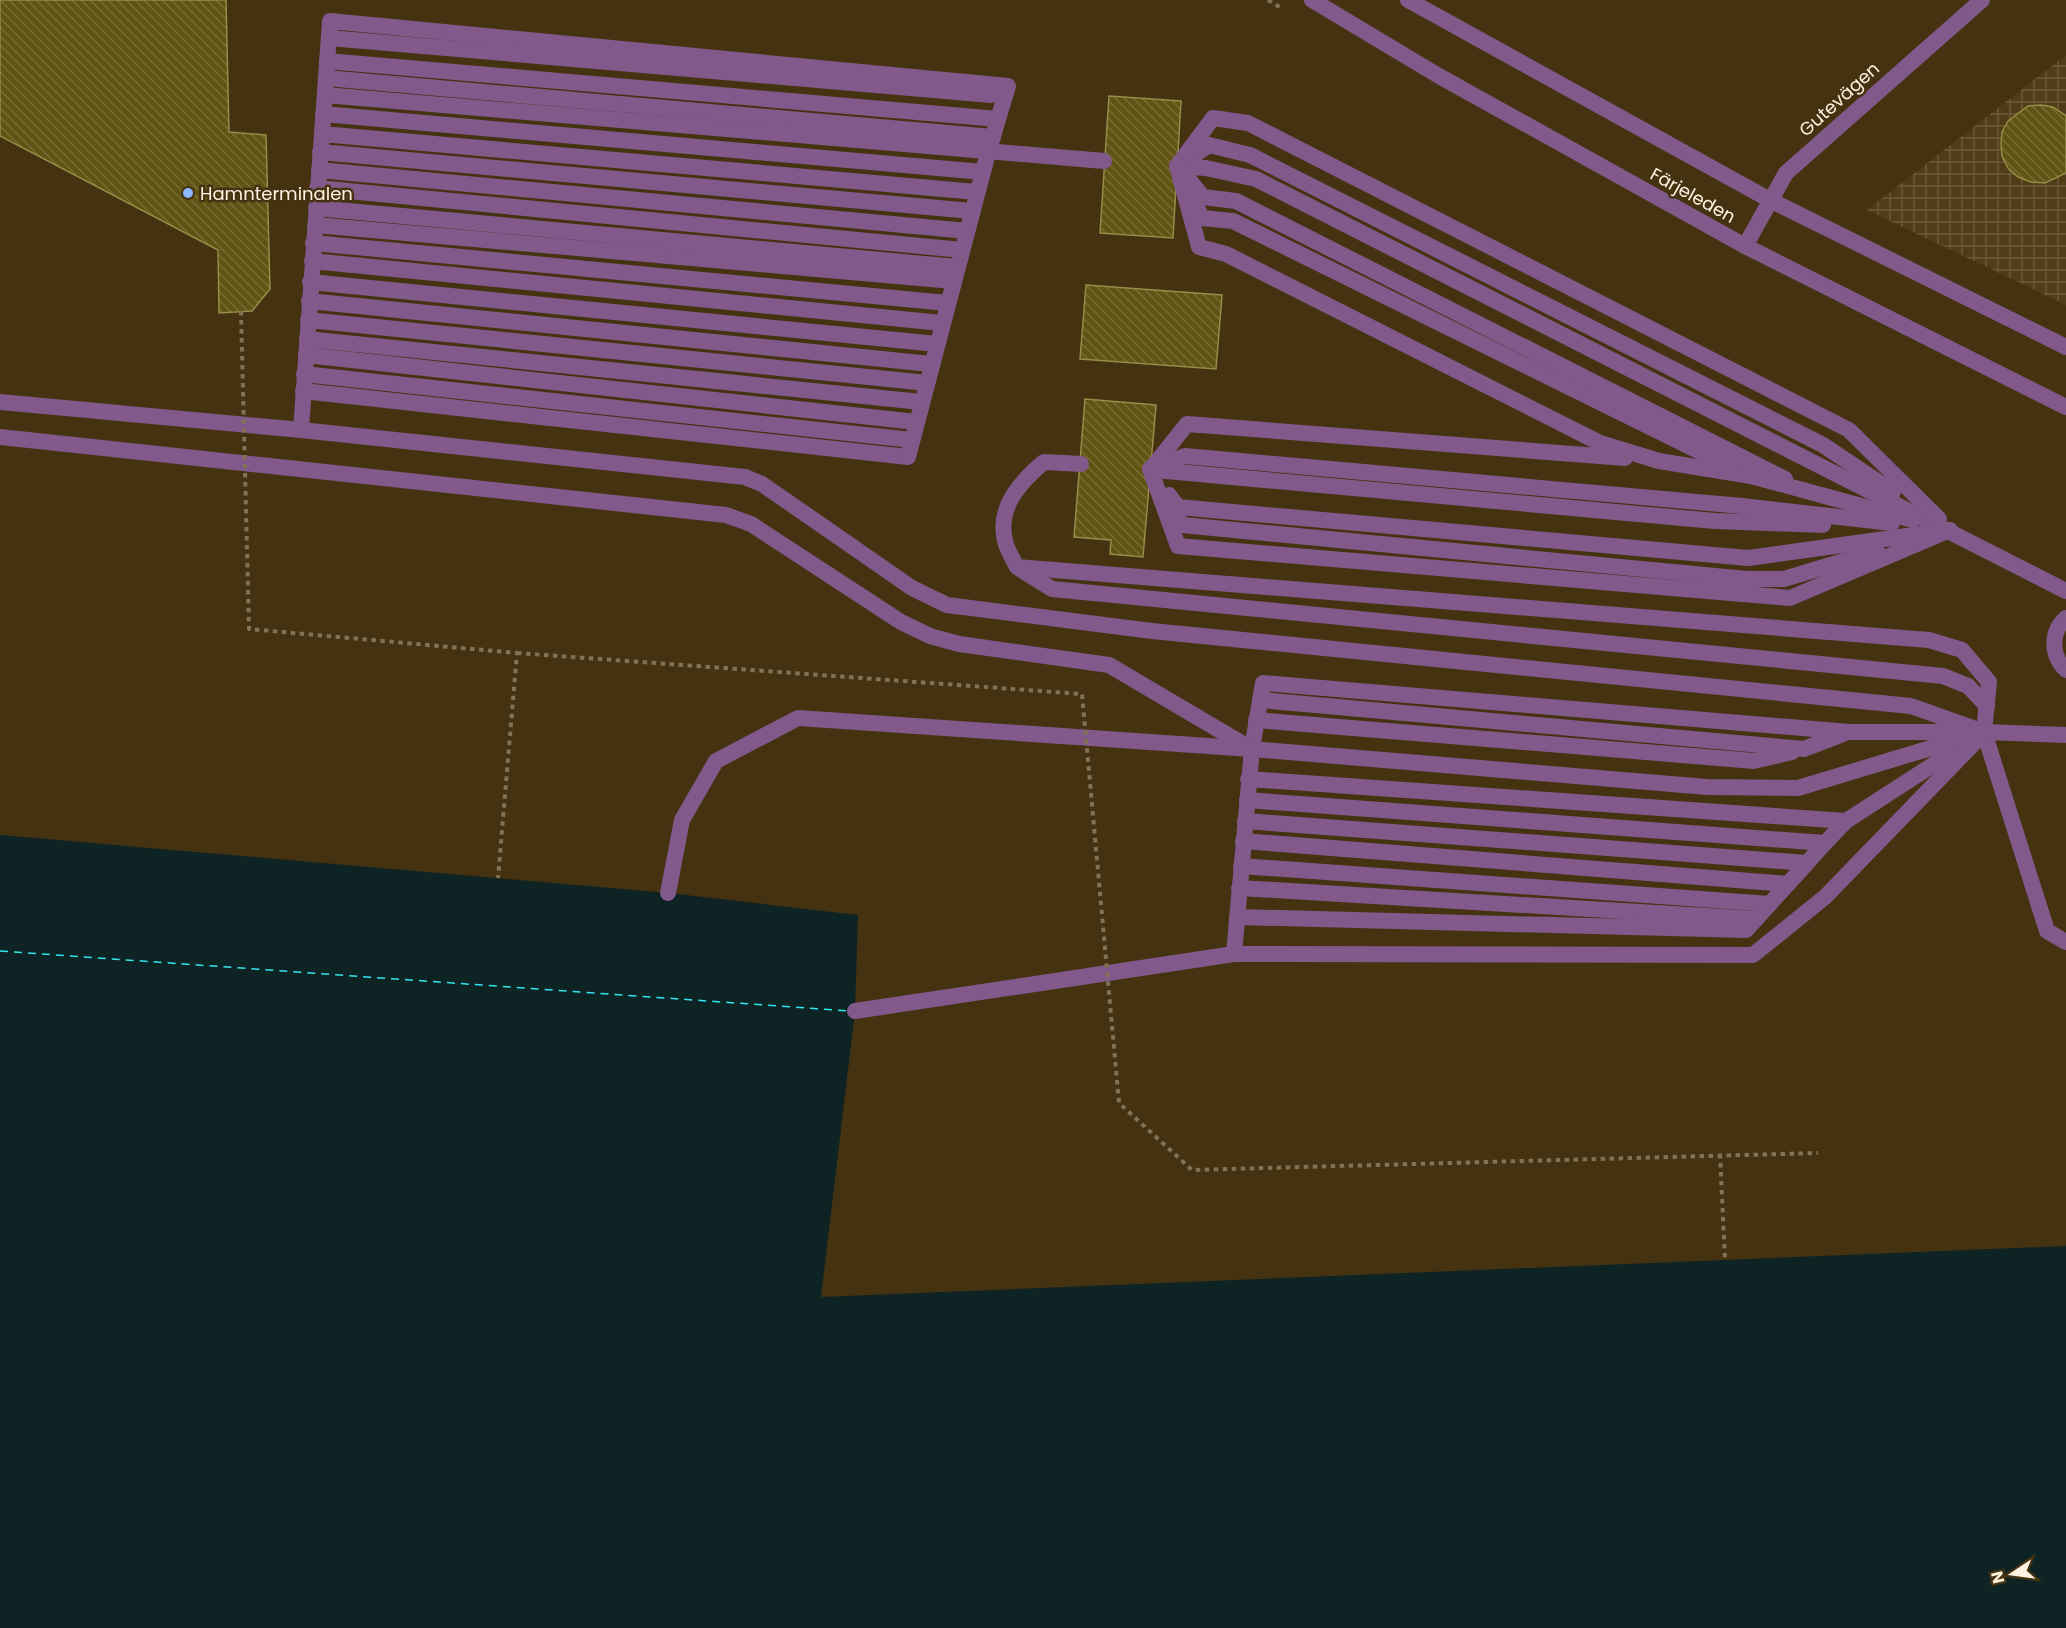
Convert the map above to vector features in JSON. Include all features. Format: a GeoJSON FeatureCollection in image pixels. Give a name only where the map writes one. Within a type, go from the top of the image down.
{"type":"FeatureCollection","features":[{"type":"Feature","properties":{"kind":"street","name":"Färjeleden"},"geometry":{"type":"LineString","coordinates":[[1312,0],[1439,76],[1745,246],[2066,407]]}},
{"type":"Feature","properties":{"kind":"street","name":"Färjeleden"},"geometry":{"type":"LineString","coordinates":[[1408,0],[1770,200],[2066,347]]}},
{"type":"Feature","properties":{"kind":"street","name":"Gutevägen"},"geometry":{"type":"LineString","coordinates":[[1745,246],[1786,173],[1982,0]]}},
{"type":"Feature","properties":{"kind":"street"},"geometry":{"type":"LineString","coordinates":[[301,430],[303,391],[304,374],[310,282],[329,38],[1004,97],[908,457],[303,391]]}},
{"type":"Feature","properties":{"kind":"street"},"geometry":{"type":"LineString","coordinates":[[327,61],[998,118]]}},
{"type":"Feature","properties":{"kind":"street"},"geometry":{"type":"LineString","coordinates":[[325,87],[990,145],[1104,161]]}},
{"type":"Feature","properties":{"kind":"street"},"geometry":{"type":"LineString","coordinates":[[323,114],[983,172]]}},
{"type":"Feature","properties":{"kind":"street"},"geometry":{"type":"LineString","coordinates":[[1177,166],[1213,118],[1248,123],[1849,430],[1950,530]]}},
{"type":"Feature","properties":{"kind":"street"},"geometry":{"type":"LineString","coordinates":[[322,134],[977,192]]}},
{"type":"Feature","properties":{"kind":"street"},"geometry":{"type":"LineString","coordinates":[[1177,166],[1209,145],[1250,156],[1823,446],[1950,530]]}},
{"type":"Feature","properties":{"kind":"street"},"geometry":{"type":"LineString","coordinates":[[320,152],[972,211]]}},
{"type":"Feature","properties":{"kind":"street"},"geometry":{"type":"LineString","coordinates":[[1177,166],[1199,247],[1226,254],[1600,443],[1659,461]]}},
{"type":"Feature","properties":{"kind":"street"},"geometry":{"type":"LineString","coordinates":[[1177,166],[1202,218],[1233,221],[1751,476]]}},
{"type":"Feature","properties":{"kind":"street"},"geometry":{"type":"LineString","coordinates":[[1177,166],[1203,197],[1236,201],[1816,494]]}},
{"type":"Feature","properties":{"kind":"street"},"geometry":{"type":"LineString","coordinates":[[1177,166],[1206,168],[1256,179],[2066,591]]}},
{"type":"Feature","properties":{"kind":"street"},"geometry":{"type":"LineString","coordinates":[[319,170],[967,231]]}},
{"type":"Feature","properties":{"kind":"street"},"geometry":{"type":"LineString","coordinates":[[318,188],[962,250]]}},
{"type":"Feature","properties":{"kind":"street"},"geometry":{"type":"LineString","coordinates":[[316,208],[955,274]]}},
{"type":"Feature","properties":{"kind":"street"},"geometry":{"type":"LineString","coordinates":[[315,225],[955,274]]}},
{"type":"Feature","properties":{"kind":"street"},"geometry":{"type":"LineString","coordinates":[[313,243],[948,303]]}},
{"type":"Feature","properties":{"kind":"street"},"geometry":{"type":"LineString","coordinates":[[312,261],[942,323]]}},
{"type":"Feature","properties":{"kind":"street"},"geometry":{"type":"LineString","coordinates":[[310,282],[937,344]]}},
{"type":"Feature","properties":{"kind":"street"},"geometry":{"type":"LineString","coordinates":[[309,301],[931,364]]}},
{"type":"Feature","properties":{"kind":"street"},"geometry":{"type":"LineString","coordinates":[[308,320],[927,383]]}},
{"type":"Feature","properties":{"kind":"street"},"geometry":{"type":"LineString","coordinates":[[306,347],[921,402]]}},
{"type":"Feature","properties":{"kind":"street"},"geometry":{"type":"LineString","coordinates":[[306,347],[916,422]]}},
{"type":"Feature","properties":{"kind":"street"},"geometry":{"type":"LineString","coordinates":[[304,374],[912,440]]}},
{"type":"Feature","properties":{"kind":"street"},"geometry":{"type":"LineString","coordinates":[[0,402],[301,430],[745,477],[762,484],[912,588],[947,605],[1152,631],[1911,706],[1984,732]]}},
{"type":"Feature","properties":{"kind":"street"},"geometry":{"type":"LineString","coordinates":[[1150,469],[1187,424],[1659,461],[1751,476],[1950,530]]}},
{"type":"Feature","properties":{"kind":"street"},"geometry":{"type":"LineString","coordinates":[[0,437],[726,515],[751,524],[901,622],[930,636],[959,644],[1110,665],[1252,748]]}},
{"type":"Feature","properties":{"kind":"street"},"geometry":{"type":"LineString","coordinates":[[1150,469],[1185,456],[1742,506],[1950,530]]}},
{"type":"Feature","properties":{"kind":"street"},"geometry":{"type":"LineString","coordinates":[[1081,464],[1044,462],[1020,482],[1005,510],[1005,542],[1017,567],[1052,589],[1943,676],[1968,686],[1987,706]]}},
{"type":"Feature","properties":{"kind":"street"},"geometry":{"type":"LineString","coordinates":[[1150,469],[1178,507],[1748,558],[1950,530]]}},
{"type":"Feature","properties":{"kind":"street"},"geometry":{"type":"LineString","coordinates":[[1150,469],[1182,525],[1747,579],[1784,579],[1950,530]]}},
{"type":"Feature","properties":{"kind":"street"},"geometry":{"type":"LineString","coordinates":[[1017,567],[1929,640],[1962,650],[1989,682],[1984,732],[2047,930],[2066,942]]}},
{"type":"Feature","properties":{"kind":"street"},"geometry":{"type":"LineString","coordinates":[[2066,618],[2057,631],[2053,646],[2058,663],[2066,670]]}},
{"type":"Feature","properties":{"kind":"street"},"geometry":{"type":"LineString","coordinates":[[1234,954],[1248,778],[1263,683],[1850,732],[1984,732],[2066,735]]}},
{"type":"Feature","properties":{"kind":"street"},"geometry":{"type":"LineString","coordinates":[[1260,700],[1804,748]]}},
{"type":"Feature","properties":{"kind":"street"},"geometry":{"type":"LineString","coordinates":[[668,892],[682,820],[716,761],[798,718],[1252,748],[1707,787],[1798,788],[1984,732]]}},
{"type":"Feature","properties":{"kind":"street"},"geometry":{"type":"LineString","coordinates":[[1256,720],[1754,761],[1804,748],[1850,732]]}},
{"type":"Feature","properties":{"kind":"street"},"geometry":{"type":"LineString","coordinates":[[1237,917],[1746,930],[1846,820],[1984,732]]}},
{"type":"Feature","properties":{"kind":"street"},"geometry":{"type":"LineString","coordinates":[[855,1011],[1234,954],[1271,956],[1753,955],[1825,897],[1984,732]]}},
{"type":"Feature","properties":{"kind":"street"},"geometry":{"type":"LineString","coordinates":[[1248,778],[1846,820]]}},
{"type":"Feature","properties":{"kind":"street"},"geometry":{"type":"LineString","coordinates":[[1247,800],[1825,843]]}},
{"type":"Feature","properties":{"kind":"street"},"geometry":{"type":"LineString","coordinates":[[1245,821],[1807,863]]}},
{"type":"Feature","properties":{"kind":"street"},"geometry":{"type":"LineString","coordinates":[[1244,841],[1788,884]]}},
{"type":"Feature","properties":{"kind":"street"},"geometry":{"type":"LineString","coordinates":[[1241,866],[1770,904]]}},
{"type":"Feature","properties":{"kind":"street"},"geometry":{"type":"LineString","coordinates":[[1239,888],[1756,919]]}},
{"type":"Feature","properties":{"kind":"path"},"geometry":{"type":"LineString","coordinates":[[241,311],[249,629],[517,653],[1082,694],[1119,1103],[1192,1170],[1818,1153]]}},
{"type":"Feature","properties":{"kind":"path"},"geometry":{"type":"LineString","coordinates":[[498,878],[517,653]]}},
{"type":"Feature","properties":{"kind":"path"},"geometry":{"type":"LineString","coordinates":[[1720,1154],[1725,1260]]}},
{"type":"Feature","properties":{"kind":"shaded area"},"geometry":{"type":"Polygon","coordinates":[[[2066,55],[2066,305],[1867,210],[2066,55]]]}},
{"type":"Feature","properties":{"kind":"water"},"geometry":{"type":"Polygon","coordinates":[[[0,835],[668,893],[858,915],[855,1011],[821,1297],[2066,1246],[2066,1628],[0,1628],[0,835]]]}},
{"type":"Feature","properties":{"kind":"building","name":"Hamnterminalen"},"geometry":{"type":"Polygon","coordinates":[[[0,0],[226,0],[229,132],[266,135],[270,289],[252,311],[219,313],[218,250],[0,136],[0,0]]]}},
{"type":"Feature","properties":{"kind":"building"},"geometry":{"type":"Polygon","coordinates":[[[1109,96],[1181,101],[1173,238],[1100,233],[1109,96]]]}},
{"type":"Feature","properties":{"kind":"building"},"geometry":{"type":"Polygon","coordinates":[[[2028,106],[2053,107],[2066,116],[2066,173],[2045,183],[2031,182],[2018,177],[2008,168],[2002,156],[2001,144],[2002,132],[2008,121],[2028,106]]]}},
{"type":"Feature","properties":{"kind":"building"},"geometry":{"type":"Polygon","coordinates":[[[1086,285],[1222,295],[1216,369],[1080,359],[1086,285]]]}},
{"type":"Feature","properties":{"kind":"building"},"geometry":{"type":"Polygon","coordinates":[[[1085,399],[1156,405],[1143,557],[1110,554],[1111,540],[1074,537],[1085,399]]]}},
{"type":"Feature","properties":{"kind":"ferry route"},"geometry":{"type":"LineString","coordinates":[[0,951],[849,1011]]}},
{"type":"Feature","properties":{"kind":"place","name":"Hamnterminalen"},"geometry":{"type":"Point","coordinates":[188,193]}}]}
